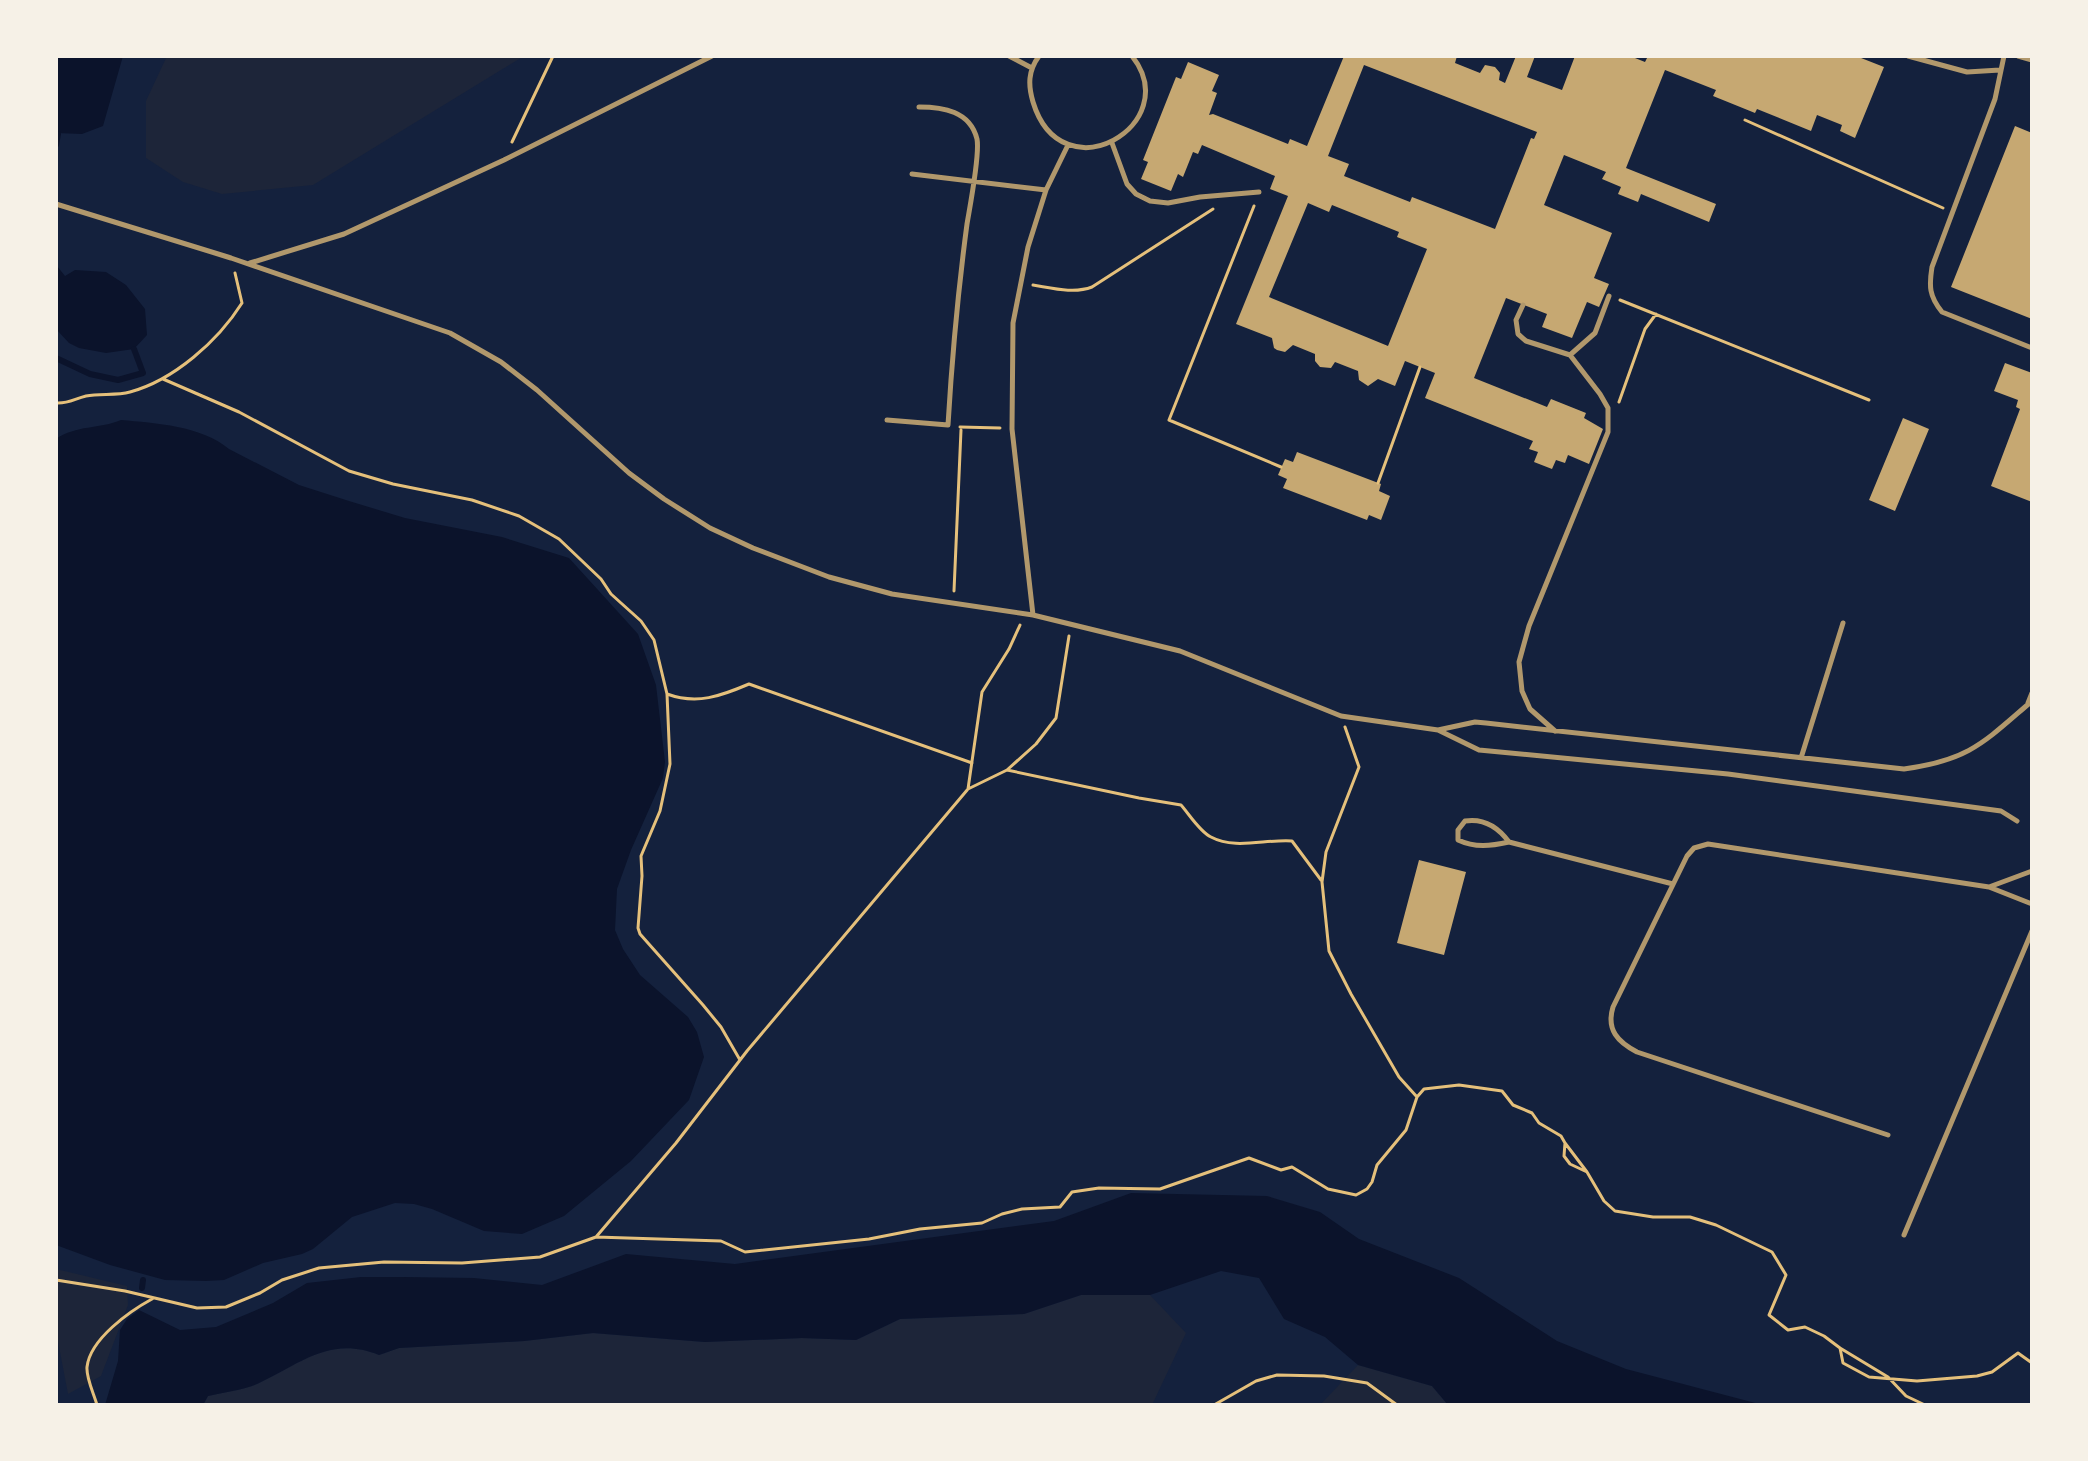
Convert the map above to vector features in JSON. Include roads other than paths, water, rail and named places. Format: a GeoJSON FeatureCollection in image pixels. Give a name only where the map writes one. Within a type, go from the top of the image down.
{"type":"FeatureCollection","features":[{"type":"Feature","properties":{"kind":"lane"},"geometry":{"type":"LineString","coordinates":[[249,264],[344,234],[504,160],[712,56]]}},
{"type":"Feature","properties":{"kind":"lane"},"geometry":{"type":"LineString","coordinates":[[1009,56],[1030,67]]}},
{"type":"Feature","properties":{"kind":"lane"},"geometry":{"type":"LineString","coordinates":[[1039,56],[1030,67],[1030,90],[1037,115],[1050,133],[1068,145],[1092,149],[1112,143],[1129,131],[1141,111],[1145,88],[1141,67],[1132,56]]}},
{"type":"Feature","properties":{"kind":"lane"},"geometry":{"type":"LineString","coordinates":[[1908,56],[1967,72],[2000,70]]}},
{"type":"Feature","properties":{"kind":"lane"},"geometry":{"type":"LineString","coordinates":[[2004,56],[1995,99],[1932,267],[1929,289],[1933,301],[1942,312],[2032,348]]}},
{"type":"Feature","properties":{"kind":"lane"},"geometry":{"type":"LineString","coordinates":[[2018,56],[2032,60]]}},
{"type":"Feature","properties":{"kind":"lane"},"geometry":{"type":"LineString","coordinates":[[887,420],[948,425],[956,319],[973,181],[977,140],[967,119],[942,107],[919,107]]}},
{"type":"Feature","properties":{"kind":"lane"},"geometry":{"type":"LineString","coordinates":[[1112,143],[1127,184],[1136,194],[1150,201],[1168,203],[1259,192]]}},
{"type":"Feature","properties":{"kind":"lane"},"geometry":{"type":"LineString","coordinates":[[1033,615],[1012,429],[1013,323],[1028,247],[1046,190],[1068,145]]}},
{"type":"Feature","properties":{"kind":"lane"},"geometry":{"type":"LineString","coordinates":[[912,174],[1046,190]]}},
{"type":"Feature","properties":{"kind":"lane"},"geometry":{"type":"LineString","coordinates":[[56,204],[231,258],[450,333],[501,362],[537,390],[629,473],[710,528],[829,577],[892,594],[1033,615],[1180,651],[1341,716],[1438,730],[1479,750],[1728,774],[2001,811],[2017,821]]}},
{"type":"Feature","properties":{"kind":"lane"},"geometry":{"type":"LineString","coordinates":[[1570,355],[1595,333],[1609,296]]}},
{"type":"Feature","properties":{"kind":"lane"},"geometry":{"type":"LineString","coordinates":[[1523,305],[1516,320],[1518,334],[1526,341],[1570,355],[1608,408],[1608,432],[1529,626],[1519,662],[1522,691],[1530,709],[1555,731]]}},
{"type":"Feature","properties":{"kind":"lane"},"geometry":{"type":"LineString","coordinates":[[1801,758],[1843,623]]}},
{"type":"Feature","properties":{"kind":"lane"},"geometry":{"type":"LineString","coordinates":[[1438,730],[1475,722],[1904,769],[1940,764],[1969,752],[1999,731],[2030,703],[2032,693]]}},
{"type":"Feature","properties":{"kind":"lane"},"geometry":{"type":"LineString","coordinates":[[1509,842],[1502,832],[1481,821],[1465,821],[1457,834],[1458,840],[1470,845],[1509,842],[1673,884]]}},
{"type":"Feature","properties":{"kind":"lane"},"geometry":{"type":"LineString","coordinates":[[1888,1135],[1637,1052],[1621,1042],[1611,1027],[1613,1007],[1687,856],[1694,848],[1708,844],[1989,887],[2032,904]]}},
{"type":"Feature","properties":{"kind":"lane"},"geometry":{"type":"LineString","coordinates":[[1989,887],[2032,871]]}},
{"type":"Feature","properties":{"kind":"lane"},"geometry":{"type":"LineString","coordinates":[[1904,1235],[2032,931]]}},
{"type":"Feature","properties":{"kind":"waterway"},"geometry":{"type":"LineString","coordinates":[[56,145],[58,134]]}},
{"type":"Feature","properties":{"kind":"waterway"},"geometry":{"type":"LineString","coordinates":[[56,358],[90,374],[118,380],[143,373],[134,349]]}},
{"type":"Feature","properties":{"kind":"waterway"},"geometry":{"type":"LineString","coordinates":[[142,1288],[143,1280]]}}]}
